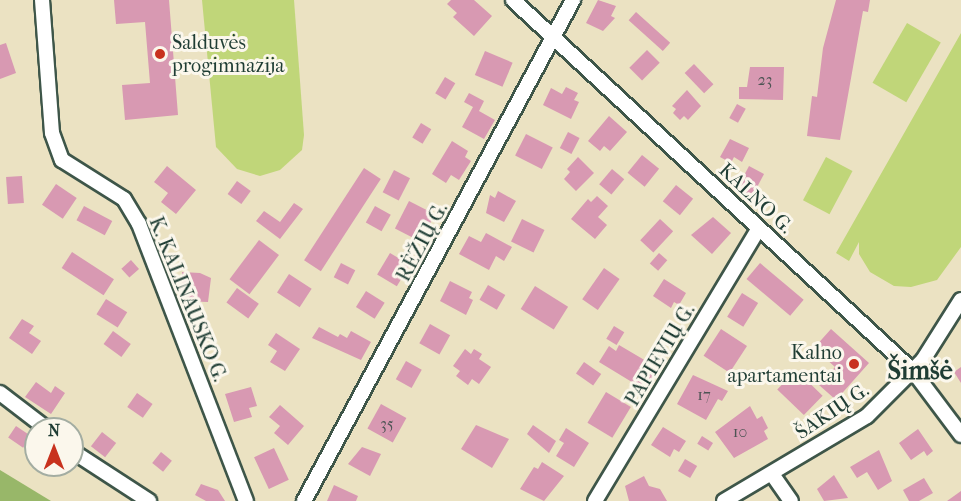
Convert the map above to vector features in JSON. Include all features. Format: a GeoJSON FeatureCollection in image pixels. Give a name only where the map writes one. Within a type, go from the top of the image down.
{"type":"FeatureCollection","features":[{"type":"Feature","properties":{"kind":"street","name":"K. KALINAUSKO G."},"geometry":{"type":"LineString","coordinates":[[42,0],[52,133],[62,160],[124,199],[139,224],[246,501]]}},
{"type":"Feature","properties":{"kind":"street","name":"KALNO G."},"geometry":{"type":"LineString","coordinates":[[513,0],[912,371],[961,435]]}},
{"type":"Feature","properties":{"kind":"street","name":"RĖŽIŲ G."},"geometry":{"type":"LineString","coordinates":[[304,501],[573,0]]}},
{"type":"Feature","properties":{"kind":"street","name":"PAPIEVIŲ G."},"geometry":{"type":"LineString","coordinates":[[596,501],[759,228]]}},
{"type":"Feature","properties":{"kind":"street","name":"ŠAKIŲ G."},"geometry":{"type":"LineString","coordinates":[[724,501],[867,416],[912,371],[961,300]]}},
{"type":"Feature","properties":{"kind":"street"},"geometry":{"type":"LineString","coordinates":[[0,393],[31,417]]}},
{"type":"Feature","properties":{"kind":"street"},"geometry":{"type":"LineString","coordinates":[[84,460],[148,501]]}},
{"type":"Feature","properties":{"kind":"street"},"geometry":{"type":"LineString","coordinates":[[772,474],[791,501]]}},
{"type":"Feature","properties":{"kind":"green space"},"geometry":{"type":"Polygon","coordinates":[[[202,0],[294,0],[304,135],[302,150],[280,170],[260,176],[237,169],[216,147],[202,0]]]}},
{"type":"Feature","properties":{"kind":"green space"},"geometry":{"type":"Polygon","coordinates":[[[907,23],[941,42],[906,102],[872,83],[907,23]]]}},
{"type":"Feature","properties":{"kind":"green space"},"geometry":{"type":"Polygon","coordinates":[[[961,33],[961,247],[937,280],[911,287],[894,286],[870,272],[859,254],[859,242],[849,261],[836,253],[961,33]]]}},
{"type":"Feature","properties":{"kind":"green space"},"geometry":{"type":"Polygon","coordinates":[[[826,157],[852,171],[829,214],[803,200],[826,157]]]}},
{"type":"Feature","properties":{"kind":"green space"},"geometry":{"type":"Polygon","coordinates":[[[0,470],[51,501],[0,501],[0,470]]]}},
{"type":"Feature","properties":{"kind":"building","name":"Salduvės progimnazija"},"geometry":{"type":"Polygon","coordinates":[[[114,0],[169,0],[178,115],[125,120],[122,85],[150,83],[145,22],[116,24],[114,0]]]}},
{"type":"Feature","properties":{"kind":"building"},"geometry":{"type":"Polygon","coordinates":[[[451,0],[474,0],[492,16],[474,36],[453,17],[457,13],[447,4],[451,0]]]}},
{"type":"Feature","properties":{"kind":"building"},"geometry":{"type":"Polygon","coordinates":[[[598,0],[616,6],[611,16],[615,18],[603,31],[586,23],[598,0]]]}},
{"type":"Feature","properties":{"kind":"building"},"geometry":{"type":"Polygon","coordinates":[[[836,0],[870,0],[868,12],[863,11],[840,140],[807,136],[812,96],[817,97],[823,48],[836,0]]]}},
{"type":"Feature","properties":{"kind":"building"},"geometry":{"type":"Polygon","coordinates":[[[636,12],[670,43],[663,51],[629,20],[636,12]]]}},
{"type":"Feature","properties":{"kind":"building"},"geometry":{"type":"Polygon","coordinates":[[[6,43],[16,73],[0,79],[0,45],[6,43]]]}},
{"type":"Feature","properties":{"kind":"building"},"geometry":{"type":"Polygon","coordinates":[[[647,50],[660,63],[642,80],[629,68],[647,50]]]}},
{"type":"Feature","properties":{"kind":"building"},"geometry":{"type":"Polygon","coordinates":[[[485,51],[513,63],[502,87],[475,75],[485,51]]]}},
{"type":"Feature","properties":{"kind":"building"},"geometry":{"type":"Polygon","coordinates":[[[694,64],[713,84],[704,93],[685,73],[694,64]]]}},
{"type":"Feature","properties":{"kind":"building"},"geometry":{"type":"Polygon","coordinates":[[[750,67],[784,67],[783,100],[739,99],[739,87],[747,87],[750,67]]]}},
{"type":"Feature","properties":{"kind":"building"},"geometry":{"type":"Polygon","coordinates":[[[445,77],[455,83],[446,99],[435,93],[445,77]]]}},
{"type":"Feature","properties":{"kind":"building"},"geometry":{"type":"Polygon","coordinates":[[[566,87],[578,93],[574,100],[579,102],[571,119],[543,105],[551,88],[562,94],[566,87]]]}},
{"type":"Feature","properties":{"kind":"building"},"geometry":{"type":"Polygon","coordinates":[[[687,90],[701,106],[688,120],[684,116],[680,120],[673,113],[676,109],[672,106],[687,90]]]}},
{"type":"Feature","properties":{"kind":"building"},"geometry":{"type":"Polygon","coordinates":[[[469,93],[484,101],[479,111],[495,120],[484,139],[462,127],[473,107],[464,102],[469,93]]]}},
{"type":"Feature","properties":{"kind":"building"},"geometry":{"type":"Polygon","coordinates":[[[737,104],[746,109],[738,123],[729,118],[737,104]]]}},
{"type":"Feature","properties":{"kind":"building"},"geometry":{"type":"Polygon","coordinates":[[[609,116],[627,132],[610,151],[604,146],[600,151],[588,141],[609,116]]]}},
{"type":"Feature","properties":{"kind":"building"},"geometry":{"type":"Polygon","coordinates":[[[421,123],[431,129],[423,144],[412,138],[421,123]]]}},
{"type":"Feature","properties":{"kind":"building"},"geometry":{"type":"Polygon","coordinates":[[[568,132],[580,138],[571,154],[560,148],[568,132]]]}},
{"type":"Feature","properties":{"kind":"building"},"geometry":{"type":"Polygon","coordinates":[[[526,134],[553,148],[542,169],[515,155],[526,134]]]}},
{"type":"Feature","properties":{"kind":"building"},"geometry":{"type":"Polygon","coordinates":[[[730,139],[749,148],[742,162],[734,157],[731,163],[720,157],[730,139]]]}},
{"type":"Feature","properties":{"kind":"building"},"geometry":{"type":"Polygon","coordinates":[[[452,141],[468,151],[465,157],[471,161],[459,180],[451,175],[446,183],[432,174],[452,141]]]}},
{"type":"Feature","properties":{"kind":"building"},"geometry":{"type":"Polygon","coordinates":[[[642,155],[659,169],[645,187],[628,173],[642,155]]]}},
{"type":"Feature","properties":{"kind":"building"},"geometry":{"type":"Polygon","coordinates":[[[578,157],[594,173],[576,191],[564,179],[570,172],[567,169],[578,157]]]}},
{"type":"Feature","properties":{"kind":"building"},"geometry":{"type":"Polygon","coordinates":[[[167,166],[196,190],[176,214],[161,202],[168,193],[154,182],[167,166]]]}},
{"type":"Feature","properties":{"kind":"building"},"geometry":{"type":"Polygon","coordinates":[[[749,166],[764,174],[752,197],[737,189],[749,166]]]}},
{"type":"Feature","properties":{"kind":"building"},"geometry":{"type":"Polygon","coordinates":[[[364,168],[381,179],[321,271],[304,260],[364,168]]]}},
{"type":"Feature","properties":{"kind":"building"},"geometry":{"type":"Polygon","coordinates":[[[612,169],[624,179],[611,195],[599,184],[612,169]]]}},
{"type":"Feature","properties":{"kind":"building"},"geometry":{"type":"Polygon","coordinates":[[[394,170],[410,178],[399,200],[383,192],[394,170]]]}},
{"type":"Feature","properties":{"kind":"building"},"geometry":{"type":"Polygon","coordinates":[[[22,176],[24,203],[8,204],[6,177],[22,176]]]}},
{"type":"Feature","properties":{"kind":"building"},"geometry":{"type":"Polygon","coordinates":[[[237,181],[251,191],[241,204],[228,194],[237,181]]]}},
{"type":"Feature","properties":{"kind":"building"},"geometry":{"type":"Polygon","coordinates":[[[56,184],[77,198],[63,219],[42,205],[56,184]]]}},
{"type":"Feature","properties":{"kind":"building"},"geometry":{"type":"Polygon","coordinates":[[[676,185],[693,199],[680,215],[663,201],[676,185]]]}},
{"type":"Feature","properties":{"kind":"building"},"geometry":{"type":"Polygon","coordinates":[[[498,191],[516,201],[504,222],[486,213],[490,195],[495,198],[498,191]]]}},
{"type":"Feature","properties":{"kind":"building"},"geometry":{"type":"Polygon","coordinates":[[[597,196],[608,206],[598,217],[607,225],[595,239],[571,219],[588,199],[591,202],[597,196]]]}},
{"type":"Feature","properties":{"kind":"building"},"geometry":{"type":"Polygon","coordinates":[[[409,201],[435,214],[421,242],[395,229],[409,201]]]}},
{"type":"Feature","properties":{"kind":"building"},"geometry":{"type":"Polygon","coordinates":[[[294,203],[303,209],[280,239],[256,221],[264,211],[280,222],[294,203]]]}},
{"type":"Feature","properties":{"kind":"building"},"geometry":{"type":"Polygon","coordinates":[[[84,206],[112,221],[105,235],[76,220],[84,206]]]}},
{"type":"Feature","properties":{"kind":"building"},"geometry":{"type":"Polygon","coordinates":[[[375,206],[391,215],[382,231],[366,223],[375,206]]]}},
{"type":"Feature","properties":{"kind":"building"},"geometry":{"type":"Polygon","coordinates":[[[713,217],[731,233],[712,254],[691,235],[713,217]]]}},
{"type":"Feature","properties":{"kind":"building"},"geometry":{"type":"Polygon","coordinates":[[[522,219],[544,230],[534,252],[511,241],[522,219]]]}},
{"type":"Feature","properties":{"kind":"building"},"geometry":{"type":"Polygon","coordinates":[[[660,219],[673,231],[653,252],[640,240],[660,219]]]}},
{"type":"Feature","properties":{"kind":"building"},"geometry":{"type":"Polygon","coordinates":[[[486,233],[512,247],[504,261],[496,256],[489,270],[459,254],[469,236],[481,242],[486,233]]]}},
{"type":"Feature","properties":{"kind":"building"},"geometry":{"type":"Polygon","coordinates":[[[259,240],[279,255],[249,294],[230,279],[259,240]]]}},
{"type":"Feature","properties":{"kind":"building"},"geometry":{"type":"Polygon","coordinates":[[[72,252],[114,279],[104,295],[62,268],[72,252]]]}},
{"type":"Feature","properties":{"kind":"building"},"geometry":{"type":"Polygon","coordinates":[[[390,253],[410,265],[397,286],[377,274],[390,253]]]}},
{"type":"Feature","properties":{"kind":"building"},"geometry":{"type":"Polygon","coordinates":[[[659,253],[667,260],[658,271],[650,264],[659,253]]]}},
{"type":"Feature","properties":{"kind":"building"},"geometry":{"type":"Polygon","coordinates":[[[131,260],[139,269],[129,278],[121,269],[131,260]]]}},
{"type":"Feature","properties":{"kind":"building"},"geometry":{"type":"Polygon","coordinates":[[[341,263],[355,270],[348,285],[334,277],[341,263]]]}},
{"type":"Feature","properties":{"kind":"building"},"geometry":{"type":"Polygon","coordinates":[[[760,263],[804,300],[790,316],[747,279],[760,263]]]}},
{"type":"Feature","properties":{"kind":"building"},"geometry":{"type":"Polygon","coordinates":[[[604,268],[620,279],[598,310],[582,299],[604,268]]]}},
{"type":"Feature","properties":{"kind":"building"},"geometry":{"type":"Polygon","coordinates":[[[182,272],[200,273],[211,278],[208,302],[182,301],[182,272]]]}},
{"type":"Feature","properties":{"kind":"building"},"geometry":{"type":"Polygon","coordinates":[[[289,274],[312,289],[300,307],[277,292],[289,274]]]}},
{"type":"Feature","properties":{"kind":"building"},"geometry":{"type":"Polygon","coordinates":[[[664,279],[686,293],[679,305],[674,302],[671,308],[653,296],[664,279]]]}},
{"type":"Feature","properties":{"kind":"building"},"geometry":{"type":"Polygon","coordinates":[[[450,281],[472,292],[469,298],[473,300],[466,315],[440,301],[450,281]]]}},
{"type":"Feature","properties":{"kind":"building"},"geometry":{"type":"Polygon","coordinates":[[[488,285],[505,295],[497,310],[480,300],[488,285]]]}},
{"type":"Feature","properties":{"kind":"building"},"geometry":{"type":"Polygon","coordinates":[[[535,286],[568,307],[554,330],[521,309],[535,286]]]}},
{"type":"Feature","properties":{"kind":"building"},"geometry":{"type":"Polygon","coordinates":[[[237,288],[259,304],[248,318],[226,303],[237,288]]]}},
{"type":"Feature","properties":{"kind":"building"},"geometry":{"type":"Polygon","coordinates":[[[366,291],[385,303],[375,319],[356,307],[366,291]]]}},
{"type":"Feature","properties":{"kind":"building"},"geometry":{"type":"Polygon","coordinates":[[[742,293],[758,303],[743,327],[727,317],[742,293]]]}},
{"type":"Feature","properties":{"kind":"building"},"geometry":{"type":"Polygon","coordinates":[[[106,299],[127,312],[118,328],[96,314],[106,299]]]}},
{"type":"Feature","properties":{"kind":"building"},"geometry":{"type":"Polygon","coordinates":[[[22,319],[34,326],[29,333],[41,341],[32,354],[9,338],[22,319]]]}},
{"type":"Feature","properties":{"kind":"building"},"geometry":{"type":"Polygon","coordinates":[[[430,324],[450,335],[439,354],[419,343],[430,324]]]}},
{"type":"Feature","properties":{"kind":"building"},"geometry":{"type":"Polygon","coordinates":[[[614,326],[624,332],[617,345],[606,339],[614,326]]]}},
{"type":"Feature","properties":{"kind":"building"},"geometry":{"type":"Polygon","coordinates":[[[319,327],[338,337],[340,334],[347,338],[351,331],[371,342],[361,360],[312,338],[319,327]]]}},
{"type":"Feature","properties":{"kind":"building"},"geometry":{"type":"Polygon","coordinates":[[[721,329],[747,346],[730,373],[704,356],[721,329]]]}},
{"type":"Feature","properties":{"kind":"building"},"geometry":{"type":"Polygon","coordinates":[[[831,329],[869,363],[836,400],[819,385],[835,367],[814,348],[831,329]]]}},
{"type":"Feature","properties":{"kind":"building"},"geometry":{"type":"Polygon","coordinates":[[[113,331],[131,344],[121,357],[104,344],[113,331]]]}},
{"type":"Feature","properties":{"kind":"building"},"geometry":{"type":"Polygon","coordinates":[[[276,333],[300,349],[285,371],[270,362],[277,351],[268,345],[276,333]]]}},
{"type":"Feature","properties":{"kind":"building"},"geometry":{"type":"Polygon","coordinates":[[[619,345],[658,368],[645,390],[599,362],[609,346],[616,351],[619,345]]]}},
{"type":"Feature","properties":{"kind":"building"},"geometry":{"type":"Polygon","coordinates":[[[465,349],[471,354],[474,349],[482,354],[479,359],[491,367],[479,384],[472,379],[468,385],[456,376],[460,371],[453,366],[465,349]]]}},
{"type":"Feature","properties":{"kind":"building"},"geometry":{"type":"Polygon","coordinates":[[[406,361],[422,370],[412,388],[396,379],[406,361]]]}},
{"type":"Feature","properties":{"kind":"building"},"geometry":{"type":"Polygon","coordinates":[[[584,362],[601,374],[593,386],[576,373],[584,362]]]}},
{"type":"Feature","properties":{"kind":"building"},"geometry":{"type":"Polygon","coordinates":[[[961,367],[961,383],[954,372],[961,367]]]}},
{"type":"Feature","properties":{"kind":"building"},"geometry":{"type":"Polygon","coordinates":[[[796,370],[823,396],[804,415],[777,389],[796,370]]]}},
{"type":"Feature","properties":{"kind":"building"},"geometry":{"type":"Polygon","coordinates":[[[693,375],[728,391],[722,401],[718,399],[706,420],[677,404],[693,375]]]}},
{"type":"Feature","properties":{"kind":"building"},"geometry":{"type":"Polygon","coordinates":[[[36,382],[51,393],[55,386],[65,393],[51,414],[25,397],[36,382]]]}},
{"type":"Feature","properties":{"kind":"building"},"geometry":{"type":"Polygon","coordinates":[[[251,387],[257,406],[249,408],[252,417],[234,422],[225,394],[251,387]]]}},
{"type":"Feature","properties":{"kind":"building"},"geometry":{"type":"Polygon","coordinates":[[[606,392],[631,407],[612,438],[587,423],[606,392]]]}},
{"type":"Feature","properties":{"kind":"building"},"geometry":{"type":"Polygon","coordinates":[[[137,393],[153,404],[143,418],[127,407],[137,393]]]}},
{"type":"Feature","properties":{"kind":"building"},"geometry":{"type":"Polygon","coordinates":[[[381,404],[406,418],[393,443],[367,428],[381,404]]]}},
{"type":"Feature","properties":{"kind":"building"},"geometry":{"type":"Polygon","coordinates":[[[280,405],[304,426],[288,445],[274,433],[280,426],[269,417],[280,405]]]}},
{"type":"Feature","properties":{"kind":"building"},"geometry":{"type":"Polygon","coordinates":[[[750,406],[757,419],[762,416],[768,428],[764,431],[768,439],[734,458],[715,432],[750,406]]]}},
{"type":"Feature","properties":{"kind":"building"},"geometry":{"type":"Polygon","coordinates":[[[476,425],[509,439],[492,468],[461,449],[476,425]]]}},
{"type":"Feature","properties":{"kind":"building"},"geometry":{"type":"Polygon","coordinates":[[[533,425],[556,441],[549,453],[527,434],[533,425]]]}},
{"type":"Feature","properties":{"kind":"building"},"geometry":{"type":"Polygon","coordinates":[[[16,426],[24,431],[23,448],[8,438],[16,426]]]}},
{"type":"Feature","properties":{"kind":"building"},"geometry":{"type":"Polygon","coordinates":[[[663,427],[686,441],[679,452],[674,449],[670,457],[651,445],[663,427]]]}},
{"type":"Feature","properties":{"kind":"building"},"geometry":{"type":"Polygon","coordinates":[[[566,428],[589,443],[574,467],[556,456],[564,443],[559,440],[566,428]]]}},
{"type":"Feature","properties":{"kind":"building"},"geometry":{"type":"Polygon","coordinates":[[[918,429],[933,451],[927,456],[924,451],[911,460],[899,443],[918,429]]]}},
{"type":"Feature","properties":{"kind":"building"},"geometry":{"type":"Polygon","coordinates":[[[102,432],[116,443],[105,457],[91,446],[102,432]]]}},
{"type":"Feature","properties":{"kind":"building"},"geometry":{"type":"Polygon","coordinates":[[[702,436],[713,443],[708,451],[697,444],[702,436]]]}},
{"type":"Feature","properties":{"kind":"building"},"geometry":{"type":"Polygon","coordinates":[[[362,447],[381,454],[370,476],[348,464],[362,447]]]}},
{"type":"Feature","properties":{"kind":"building"},"geometry":{"type":"Polygon","coordinates":[[[274,448],[289,480],[269,489],[254,457],[274,448]]]}},
{"type":"Feature","properties":{"kind":"building"},"geometry":{"type":"Polygon","coordinates":[[[879,450],[892,481],[878,490],[867,472],[857,478],[850,467],[879,450]]]}},
{"type":"Feature","properties":{"kind":"building"},"geometry":{"type":"Polygon","coordinates":[[[161,452],[172,461],[163,472],[152,463],[161,452]]]}},
{"type":"Feature","properties":{"kind":"building"},"geometry":{"type":"Polygon","coordinates":[[[685,459],[697,466],[690,478],[678,471],[685,459]]]}},
{"type":"Feature","properties":{"kind":"building"},"geometry":{"type":"Polygon","coordinates":[[[542,462],[564,476],[544,501],[520,489],[534,467],[538,469],[542,462]]]}},
{"type":"Feature","properties":{"kind":"building"},"geometry":{"type":"Polygon","coordinates":[[[834,475],[848,498],[824,501],[817,489],[834,475]]]}},
{"type":"Feature","properties":{"kind":"building"},"geometry":{"type":"Polygon","coordinates":[[[644,476],[649,486],[660,489],[667,501],[629,501],[625,486],[644,476]]]}},
{"type":"Feature","properties":{"kind":"building"},"geometry":{"type":"Polygon","coordinates":[[[924,478],[933,493],[919,501],[909,501],[903,490],[924,478]]]}},
{"type":"Feature","properties":{"kind":"building"},"geometry":{"type":"Polygon","coordinates":[[[201,484],[218,490],[225,501],[206,501],[195,495],[201,484]]]}},
{"type":"Feature","properties":{"kind":"building"},"geometry":{"type":"Polygon","coordinates":[[[334,485],[358,496],[356,501],[327,501],[334,485]]]}},
{"type":"Feature","properties":{"kind":"building"},"geometry":{"type":"Polygon","coordinates":[[[961,491],[961,501],[947,501],[961,491]]]}},
{"type":"Feature","properties":{"kind":"place","name":"Salduvės progimnazija"},"geometry":{"type":"Point","coordinates":[160,54]}},
{"type":"Feature","properties":{"kind":"place","name":"Kalno apartamentai"},"geometry":{"type":"Point","coordinates":[854,364]}},
{"type":"Feature","properties":{"kind":"district","name":"Šimšė"},"geometry":{"type":"Point","coordinates":[920,371]}}]}
